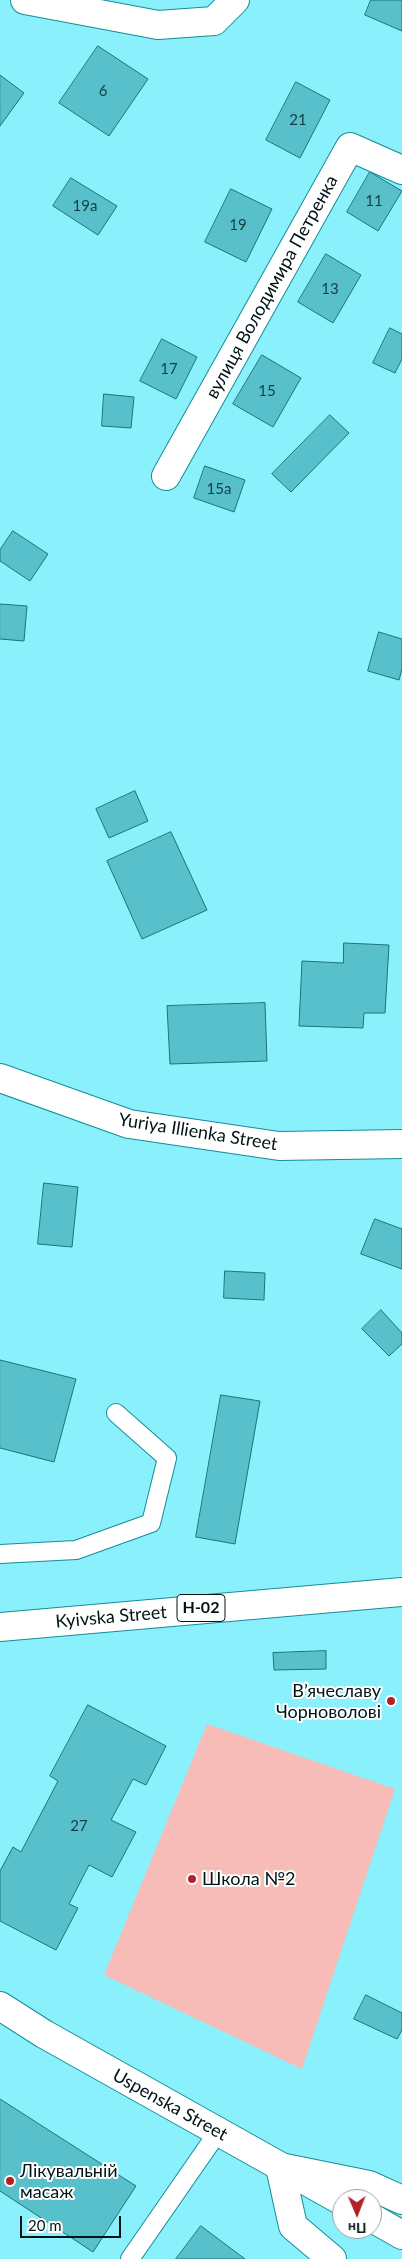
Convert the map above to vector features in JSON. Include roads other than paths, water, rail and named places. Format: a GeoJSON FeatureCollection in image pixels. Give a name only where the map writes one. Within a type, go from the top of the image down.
{"type":"FeatureCollection","features":[{"type":"Feature","properties":{"kind":"street"},"geometry":{"type":"LineString","coordinates":[[25,0],[158,25],[214,21],[235,0]]}},
{"type":"Feature","properties":{"kind":"street","name":"вулиця Володимира Петренка"},"geometry":{"type":"LineString","coordinates":[[166,476],[350,148],[402,170]]}},
{"type":"Feature","properties":{"kind":"street","name":"Yuriya Illienka Street"},"geometry":{"type":"LineString","coordinates":[[0,1078],[128,1124],[279,1146],[402,1144]]}},
{"type":"Feature","properties":{"kind":"street","name":"Kyivska Street"},"geometry":{"type":"LineString","coordinates":[[0,1627],[402,1592]]}},
{"type":"Feature","properties":{"kind":"street","name":"Uspenska Street"},"geometry":{"type":"LineString","coordinates":[[0,2006],[44,2034],[332,2195]]}},
{"type":"Feature","properties":{"kind":"street"},"geometry":{"type":"LineString","coordinates":[[332,2259],[292,2226],[280,2166],[369,2185],[402,2200]]}},
{"type":"Feature","properties":{"kind":"street"},"geometry":{"type":"LineString","coordinates":[[382,2224],[402,2235]]}},
{"type":"Feature","properties":{"kind":"lane"},"geometry":{"type":"LineString","coordinates":[[0,1554],[76,1550],[151,1523],[167,1458],[116,1413]]}},
{"type":"Feature","properties":{"kind":"lane"},"geometry":{"type":"LineString","coordinates":[[130,2259],[218,2132]]}},
{"type":"Feature","properties":{"kind":"lane"},"geometry":{"type":"LineString","coordinates":[[369,2185],[402,2192]]}},
{"type":"Feature","properties":{"kind":"place","name":"В’ячеславу Чорноволові"},"geometry":{"type":"Point","coordinates":[391,1701]}},
{"type":"Feature","properties":{"kind":"place","name":"Школа №2"},"geometry":{"type":"Point","coordinates":[192,1879]}},
{"type":"Feature","properties":{"kind":"place","name":"Лікувальній масаж"},"geometry":{"type":"Point","coordinates":[10,2181]}}]}
